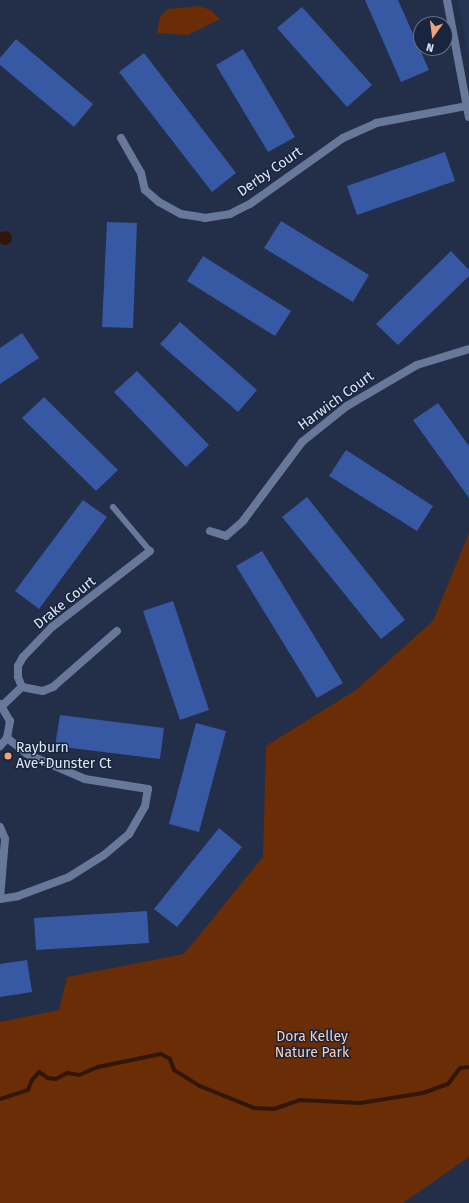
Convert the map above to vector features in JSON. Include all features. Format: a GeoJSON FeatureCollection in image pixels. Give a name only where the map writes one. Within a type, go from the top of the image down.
{"type":"FeatureCollection","features":[{"type":"Feature","properties":{"kind":"street"},"geometry":{"type":"LineString","coordinates":[[447,0],[469,117]]}},
{"type":"Feature","properties":{"kind":"street","name":"Derby Court"},"geometry":{"type":"LineString","coordinates":[[121,138],[141,173],[145,190],[159,202],[181,214],[205,218],[230,214],[250,204],[343,138],[376,123],[467,106]]}},
{"type":"Feature","properties":{"kind":"street","name":"Harwich Court"},"geometry":{"type":"LineString","coordinates":[[210,531],[226,536],[243,521],[302,442],[347,406],[417,365],[469,349]]}},
{"type":"Feature","properties":{"kind":"street","name":"Drake Court"},"geometry":{"type":"LineString","coordinates":[[22,687],[18,677],[18,666],[23,657],[52,627],[150,551]]}},
{"type":"Feature","properties":{"kind":"street"},"geometry":{"type":"LineString","coordinates":[[0,746],[7,738],[10,721],[1,705],[22,687],[43,691],[53,687],[117,631]]}},
{"type":"Feature","properties":{"kind":"street"},"geometry":{"type":"LineString","coordinates":[[0,827],[5,839],[0,899],[18,896],[70,877],[104,855],[129,834],[145,806],[148,789],[85,779],[27,754],[7,738]]}},
{"type":"Feature","properties":{"kind":"lane"},"geometry":{"type":"LineString","coordinates":[[113,507],[150,551]]}},
{"type":"Feature","properties":{"kind":"shaded area"},"geometry":{"type":"Polygon","coordinates":[[[458,0],[469,0],[469,57],[466,42],[458,0]]]}},
{"type":"Feature","properties":{"kind":"shaded area"},"geometry":{"type":"Polygon","coordinates":[[[5,231],[10,233],[12,238],[10,243],[5,245],[0,243],[-2,238],[0,233],[5,231]]]}},
{"type":"Feature","properties":{"kind":"green space"},"geometry":{"type":"Polygon","coordinates":[[[198,6],[211,10],[220,19],[188,35],[157,33],[160,17],[168,9],[198,6]]]}},
{"type":"Feature","properties":{"kind":"green space","name":"Dora Kelley Nature Park"},"geometry":{"type":"Polygon","coordinates":[[[469,533],[469,1157],[403,1203],[0,1203],[0,1022],[59,1010],[67,977],[184,954],[263,857],[266,746],[356,690],[433,621],[469,533]]]}},
{"type":"Feature","properties":{"kind":"building"},"geometry":{"type":"Polygon","coordinates":[[[365,0],[398,0],[413,34],[413,56],[423,56],[429,70],[401,82],[365,0]]]}},
{"type":"Feature","properties":{"kind":"building"},"geometry":{"type":"Polygon","coordinates":[[[302,7],[372,85],[347,107],[277,28],[302,7]]]}},
{"type":"Feature","properties":{"kind":"building"},"geometry":{"type":"Polygon","coordinates":[[[16,39],[93,104],[74,127],[0,65],[0,58],[16,39]]]}},
{"type":"Feature","properties":{"kind":"building"},"geometry":{"type":"Polygon","coordinates":[[[243,49],[295,137],[268,152],[216,65],[243,49]]]}},
{"type":"Feature","properties":{"kind":"building"},"geometry":{"type":"Polygon","coordinates":[[[144,53],[236,173],[212,192],[119,72],[144,53]]]}},
{"type":"Feature","properties":{"kind":"building"},"geometry":{"type":"Polygon","coordinates":[[[445,152],[455,181],[357,215],[347,186],[445,152]]]}},
{"type":"Feature","properties":{"kind":"building"},"geometry":{"type":"Polygon","coordinates":[[[281,221],[369,275],[353,302],[264,248],[281,221]]]}},
{"type":"Feature","properties":{"kind":"building"},"geometry":{"type":"Polygon","coordinates":[[[107,222],[137,223],[133,328],[102,327],[107,222]]]}},
{"type":"Feature","properties":{"kind":"building"},"geometry":{"type":"Polygon","coordinates":[[[451,251],[469,270],[469,276],[398,345],[376,324],[451,251]]]}},
{"type":"Feature","properties":{"kind":"building"},"geometry":{"type":"Polygon","coordinates":[[[203,256],[291,311],[275,336],[187,281],[203,256]]]}},
{"type":"Feature","properties":{"kind":"building"},"geometry":{"type":"Polygon","coordinates":[[[180,322],[257,390],[238,412],[160,344],[180,322]]]}},
{"type":"Feature","properties":{"kind":"building"},"geometry":{"type":"Polygon","coordinates":[[[22,333],[39,358],[0,384],[0,348],[22,333]]]}},
{"type":"Feature","properties":{"kind":"building"},"geometry":{"type":"Polygon","coordinates":[[[137,371],[209,445],[186,467],[114,392],[137,371]]]}},
{"type":"Feature","properties":{"kind":"building"},"geometry":{"type":"Polygon","coordinates":[[[44,397],[118,470],[96,491],[22,418],[44,397]]]}},
{"type":"Feature","properties":{"kind":"building"},"geometry":{"type":"Polygon","coordinates":[[[438,403],[469,446],[469,498],[413,420],[438,403]]]}},
{"type":"Feature","properties":{"kind":"building"},"geometry":{"type":"Polygon","coordinates":[[[346,450],[433,506],[417,531],[329,476],[346,450]]]}},
{"type":"Feature","properties":{"kind":"building"},"geometry":{"type":"Polygon","coordinates":[[[307,497],[405,620],[381,639],[282,517],[307,497]]]}},
{"type":"Feature","properties":{"kind":"building"},"geometry":{"type":"Polygon","coordinates":[[[83,500],[107,517],[39,609],[15,591],[83,500]]]}},
{"type":"Feature","properties":{"kind":"building"},"geometry":{"type":"Polygon","coordinates":[[[262,551],[343,683],[317,698],[236,566],[262,551]]]}},
{"type":"Feature","properties":{"kind":"building"},"geometry":{"type":"Polygon","coordinates":[[[173,601],[209,710],[180,720],[143,611],[173,601]]]}},
{"type":"Feature","properties":{"kind":"building"},"geometry":{"type":"Polygon","coordinates":[[[60,715],[164,728],[160,759],[55,746],[60,715]]]}},
{"type":"Feature","properties":{"kind":"building"},"geometry":{"type":"Polygon","coordinates":[[[196,723],[226,731],[199,832],[169,824],[196,723]]]}},
{"type":"Feature","properties":{"kind":"building"},"geometry":{"type":"Polygon","coordinates":[[[219,828],[242,847],[177,927],[154,909],[219,828]]]}},
{"type":"Feature","properties":{"kind":"building"},"geometry":{"type":"Polygon","coordinates":[[[147,911],[149,943],[36,950],[34,918],[147,911]]]}},
{"type":"Feature","properties":{"kind":"building"},"geometry":{"type":"Polygon","coordinates":[[[27,960],[32,992],[0,997],[0,964],[27,960]]]}},
{"type":"Feature","properties":{"kind":"waterway"},"geometry":{"type":"LineString","coordinates":[[0,1099],[28,1090],[32,1080],[39,1072],[48,1078],[56,1079],[67,1073],[79,1075],[98,1067],[161,1054],[170,1059],[174,1070],[200,1086],[254,1108],[274,1109],[300,1100],[360,1103],[423,1093],[448,1084],[460,1068],[469,1067]]}},
{"type":"Feature","properties":{"kind":"place","name":"Rayburn Ave+Dunster Ct"},"geometry":{"type":"Point","coordinates":[8,756]}}]}
